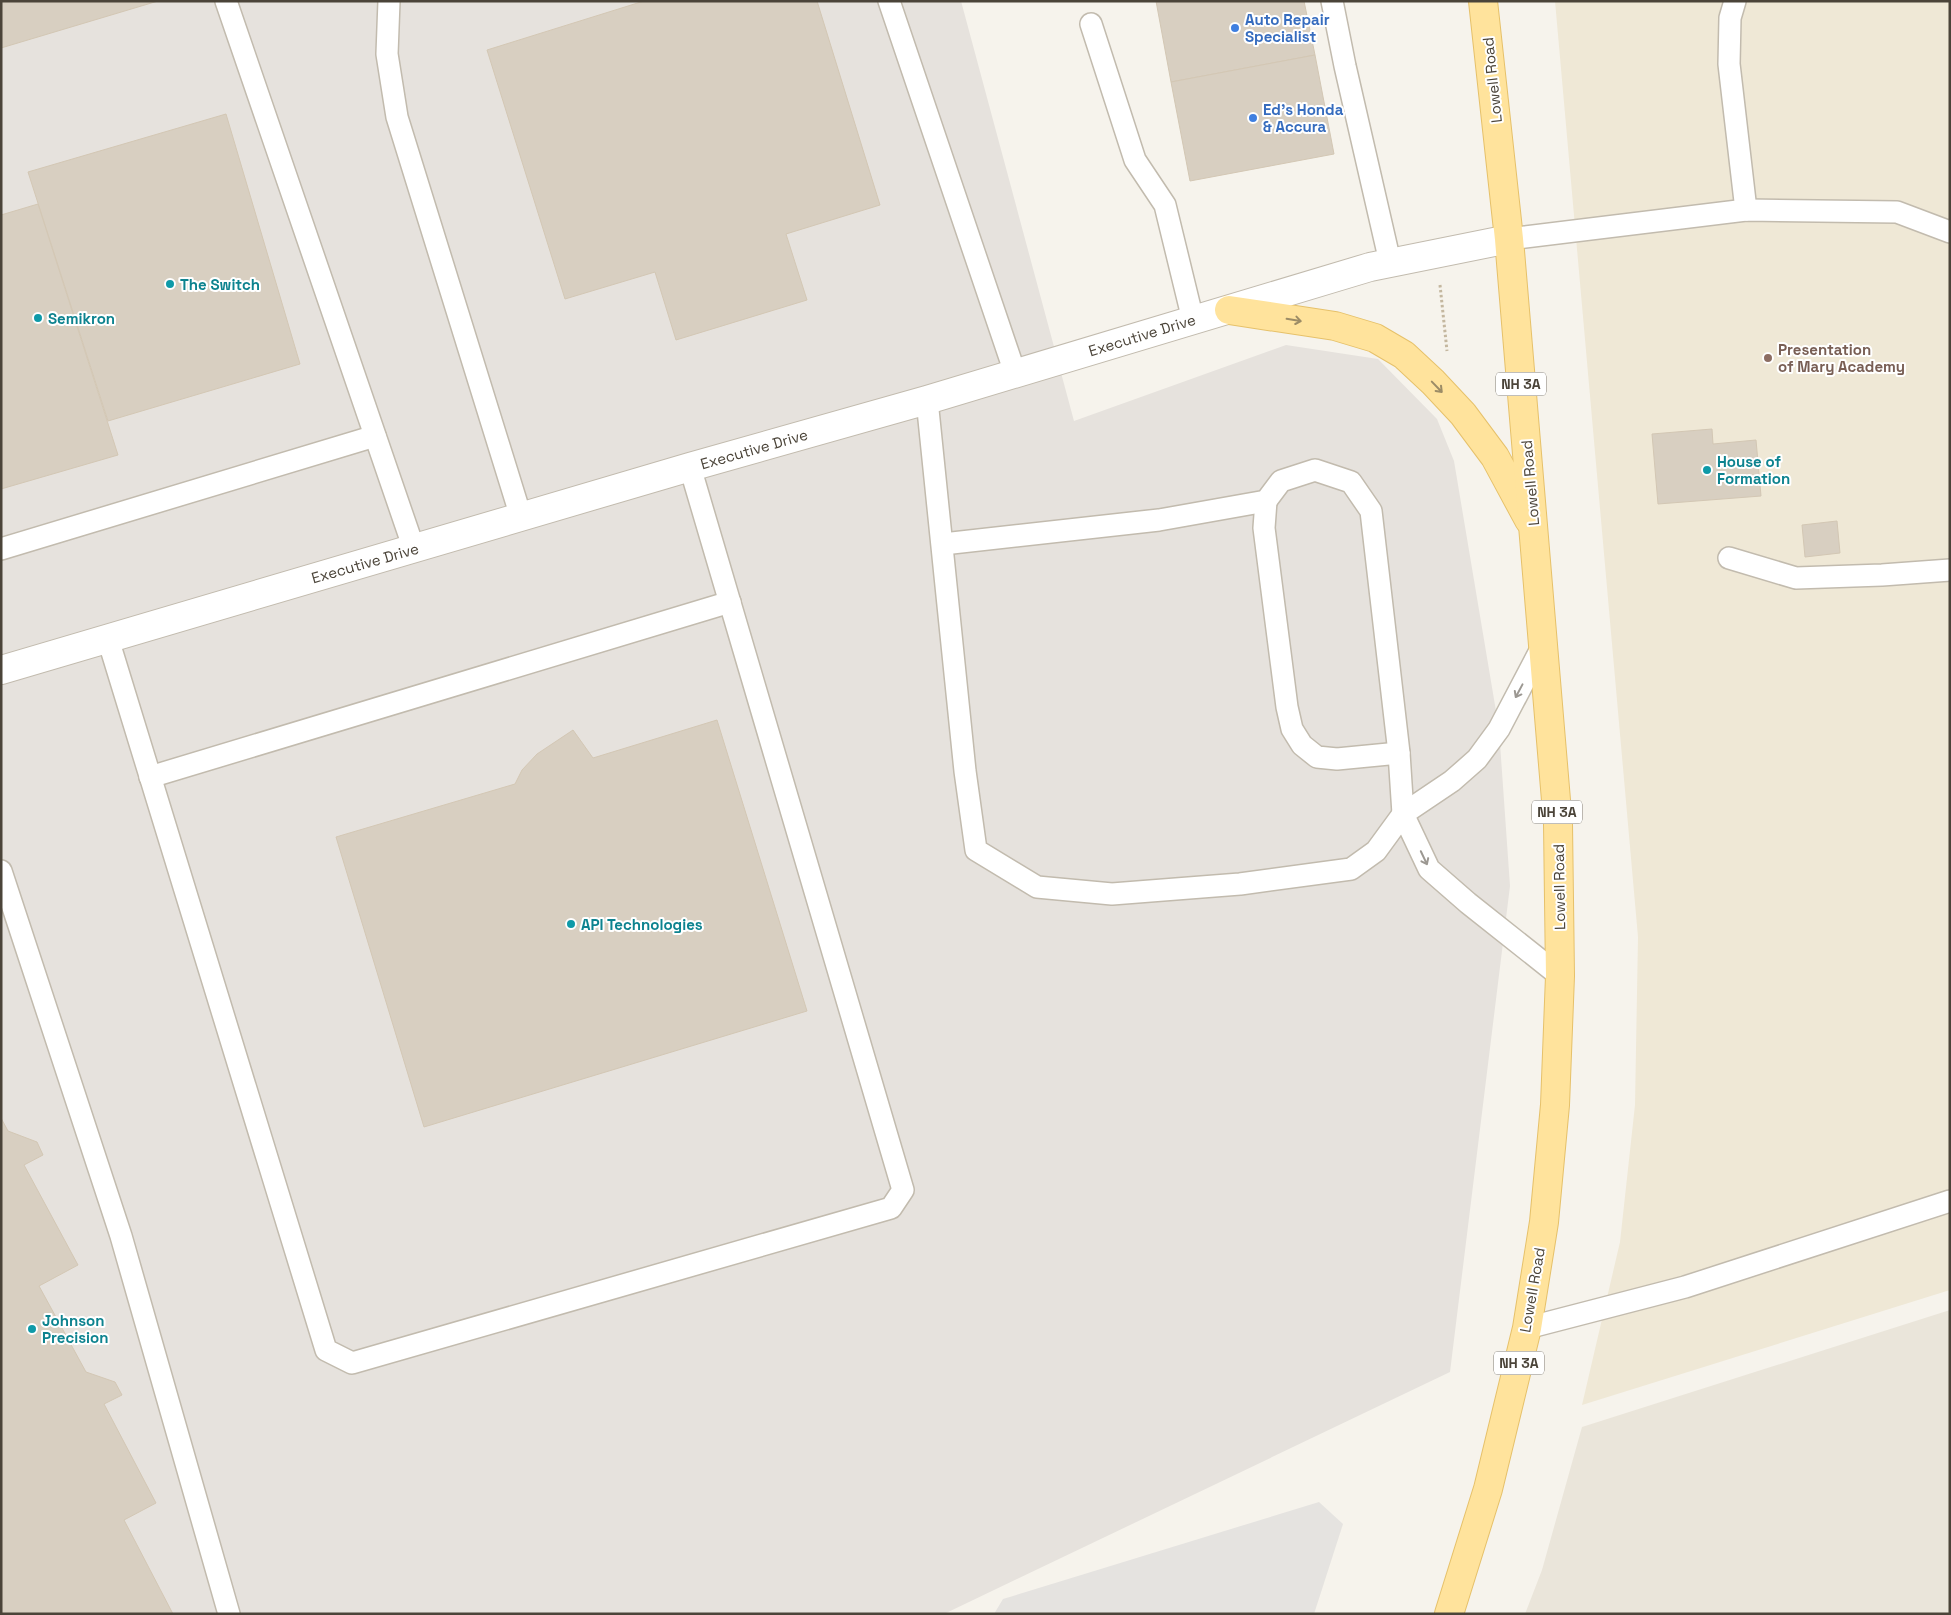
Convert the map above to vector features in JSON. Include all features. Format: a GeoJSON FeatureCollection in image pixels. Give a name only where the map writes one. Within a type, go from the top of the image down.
{"type":"FeatureCollection","features":[{"type":"Feature","properties":{"kind":"main road","name":"Lowell Road"},"geometry":{"type":"LineString","coordinates":[[1449,1614],[1488,1489],[1527,1328],[1544,1222],[1554,1115],[1560,976],[1558,824],[1509,239],[1483,1]]}},
{"type":"Feature","properties":{"kind":"main road"},"geometry":{"type":"LineString","coordinates":[[1229,310],[1335,326],[1375,338],[1404,355],[1463,414],[1495,457],[1534,528]]}},
{"type":"Feature","properties":{"kind":"street","name":"Executive Drive"},"geometry":{"type":"LineString","coordinates":[[1,670],[690,467],[927,400],[1390,262],[1509,239]]}},
{"type":"Feature","properties":{"kind":"lane"},"geometry":{"type":"LineString","coordinates":[[226,1],[414,549]]}},
{"type":"Feature","properties":{"kind":"lane"},"geometry":{"type":"LineString","coordinates":[[389,1],[387,54],[397,117],[521,517]]}},
{"type":"Feature","properties":{"kind":"lane"},"geometry":{"type":"LineString","coordinates":[[889,1],[1015,373]]}},
{"type":"Feature","properties":{"kind":"lane"},"geometry":{"type":"LineString","coordinates":[[1332,1],[1390,262]]}},
{"type":"Feature","properties":{"kind":"lane"},"geometry":{"type":"LineString","coordinates":[[1735,1],[1730,18],[1729,64],[1746,210]]}},
{"type":"Feature","properties":{"kind":"lane"},"geometry":{"type":"LineString","coordinates":[[1091,24],[1135,160],[1165,205],[1193,320]]}},
{"type":"Feature","properties":{"kind":"lane"},"geometry":{"type":"LineString","coordinates":[[1509,239],[1746,210],[1897,212],[1950,232]]}},
{"type":"Feature","properties":{"kind":"lane"},"geometry":{"type":"LineString","coordinates":[[927,400],[965,771],[976,850],[1037,887],[1112,894],[1240,884],[1351,869],[1376,851],[1403,814],[1452,781],[1477,759],[1499,729],[1542,648]]}},
{"type":"Feature","properties":{"kind":"lane"},"geometry":{"type":"LineString","coordinates":[[1,549],[375,436]]}},
{"type":"Feature","properties":{"kind":"lane"},"geometry":{"type":"LineString","coordinates":[[108,639],[326,1350],[352,1363],[891,1208],[903,1190],[690,467]]}},
{"type":"Feature","properties":{"kind":"lane"},"geometry":{"type":"LineString","coordinates":[[1399,753],[1337,759],[1317,757],[1302,745],[1292,729],[1287,707],[1264,528],[1266,501],[1281,481],[1315,470],[1351,482],[1371,511],[1399,753],[1403,814],[1429,869],[1468,903],[1560,976]]}},
{"type":"Feature","properties":{"kind":"lane"},"geometry":{"type":"LineString","coordinates":[[943,544],[1159,520],[1266,501]]}},
{"type":"Feature","properties":{"kind":"lane"},"geometry":{"type":"LineString","coordinates":[[1729,558],[1796,578],[1950,570]]}},
{"type":"Feature","properties":{"kind":"lane"},"geometry":{"type":"LineString","coordinates":[[150,777],[730,602]]}},
{"type":"Feature","properties":{"kind":"lane"},"geometry":{"type":"LineString","coordinates":[[1,871],[122,1236],[229,1614]]}},
{"type":"Feature","properties":{"kind":"lane"},"geometry":{"type":"LineString","coordinates":[[1527,1328],[1685,1287],[1950,1201]]}},
{"type":"Feature","properties":{"kind":"path"},"geometry":{"type":"LineString","coordinates":[[1440,283],[1448,355]]}},
{"type":"Feature","properties":{"kind":"shaded area"},"geometry":{"type":"Polygon","coordinates":[[[1,1],[961,1],[1074,421],[1286,345],[1378,359],[1437,419],[1454,461],[1499,729],[1510,886],[1450,1372],[944,1614],[1,1614],[1,1]]]}},
{"type":"Feature","properties":{"kind":"shaded area","name":"Presentation of Mary Academy"},"geometry":{"type":"Polygon","coordinates":[[[1555,1],[1950,1],[1950,1290],[1582,1405],[1620,1242],[1635,1105],[1638,937],[1555,1]]]}},
{"type":"Feature","properties":{"kind":"shaded area"},"geometry":{"type":"Polygon","coordinates":[[[1950,1310],[1950,1614],[1525,1614],[1542,1570],[1582,1427],[1950,1310]]]}},
{"type":"Feature","properties":{"kind":"shaded area"},"geometry":{"type":"Polygon","coordinates":[[[1319,1502],[1343,1524],[1314,1614],[994,1614],[1003,1599],[1319,1502]]]}},
{"type":"Feature","properties":{"kind":"building"},"geometry":{"type":"Polygon","coordinates":[[[1,1],[158,1],[1,48],[1,1]]]}},
{"type":"Feature","properties":{"kind":"building"},"geometry":{"type":"Polygon","coordinates":[[[644,1],[817,1],[880,205],[786,234],[807,300],[676,340],[655,272],[565,299],[487,50],[644,1]]]}},
{"type":"Feature","properties":{"kind":"building","name":"Auto Repair Specialist"},"geometry":{"type":"Polygon","coordinates":[[[1156,1],[1304,1],[1315,55],[1171,82],[1156,1]]]}},
{"type":"Feature","properties":{"kind":"building","name":"Ed's Honda & Accura"},"geometry":{"type":"Polygon","coordinates":[[[1315,55],[1334,154],[1190,181],[1171,82],[1315,55]]]}},
{"type":"Feature","properties":{"kind":"building","name":"The Switch"},"geometry":{"type":"Polygon","coordinates":[[[226,114],[300,364],[108,421],[28,172],[226,114]]]}},
{"type":"Feature","properties":{"kind":"building","name":"Semikron"},"geometry":{"type":"Polygon","coordinates":[[[38,204],[118,455],[1,489],[1,215],[38,204]]]}},
{"type":"Feature","properties":{"kind":"building","name":"House of Formation"},"geometry":{"type":"Polygon","coordinates":[[[1712,429],[1713,444],[1756,440],[1761,496],[1658,504],[1652,434],[1712,429]]]}},
{"type":"Feature","properties":{"kind":"building"},"geometry":{"type":"Polygon","coordinates":[[[1837,521],[1840,553],[1805,557],[1802,525],[1837,521]]]}},
{"type":"Feature","properties":{"kind":"building","name":"API Technologies"},"geometry":{"type":"Polygon","coordinates":[[[717,720],[807,1011],[424,1127],[336,837],[515,784],[522,770],[537,754],[573,730],[593,758],[717,720]]]}},
{"type":"Feature","properties":{"kind":"building","name":"Johnson Precision"},"geometry":{"type":"Polygon","coordinates":[[[1,1118],[8,1131],[37,1142],[43,1155],[24,1165],[78,1265],[39,1286],[86,1372],[115,1382],[122,1395],[104,1404],[156,1503],[124,1520],[173,1614],[1,1614],[1,1118]]]}},
{"type":"Feature","properties":{"kind":"place","name":"Auto Repair Specialist"},"geometry":{"type":"Point","coordinates":[1235,28]}},
{"type":"Feature","properties":{"kind":"place","name":"Ed's Honda & Accura"},"geometry":{"type":"Point","coordinates":[1253,118]}},
{"type":"Feature","properties":{"kind":"place","name":"The Switch"},"geometry":{"type":"Point","coordinates":[170,284]}},
{"type":"Feature","properties":{"kind":"place","name":"Semikron"},"geometry":{"type":"Point","coordinates":[38,318]}},
{"type":"Feature","properties":{"kind":"place","name":"Presentation of Mary Academy"},"geometry":{"type":"Point","coordinates":[1768,358]}},
{"type":"Feature","properties":{"kind":"place","name":"House of Formation"},"geometry":{"type":"Point","coordinates":[1707,470]}},
{"type":"Feature","properties":{"kind":"place","name":"API Technologies"},"geometry":{"type":"Point","coordinates":[571,924]}},
{"type":"Feature","properties":{"kind":"place","name":"Johnson Precision"},"geometry":{"type":"Point","coordinates":[32,1329]}}]}
